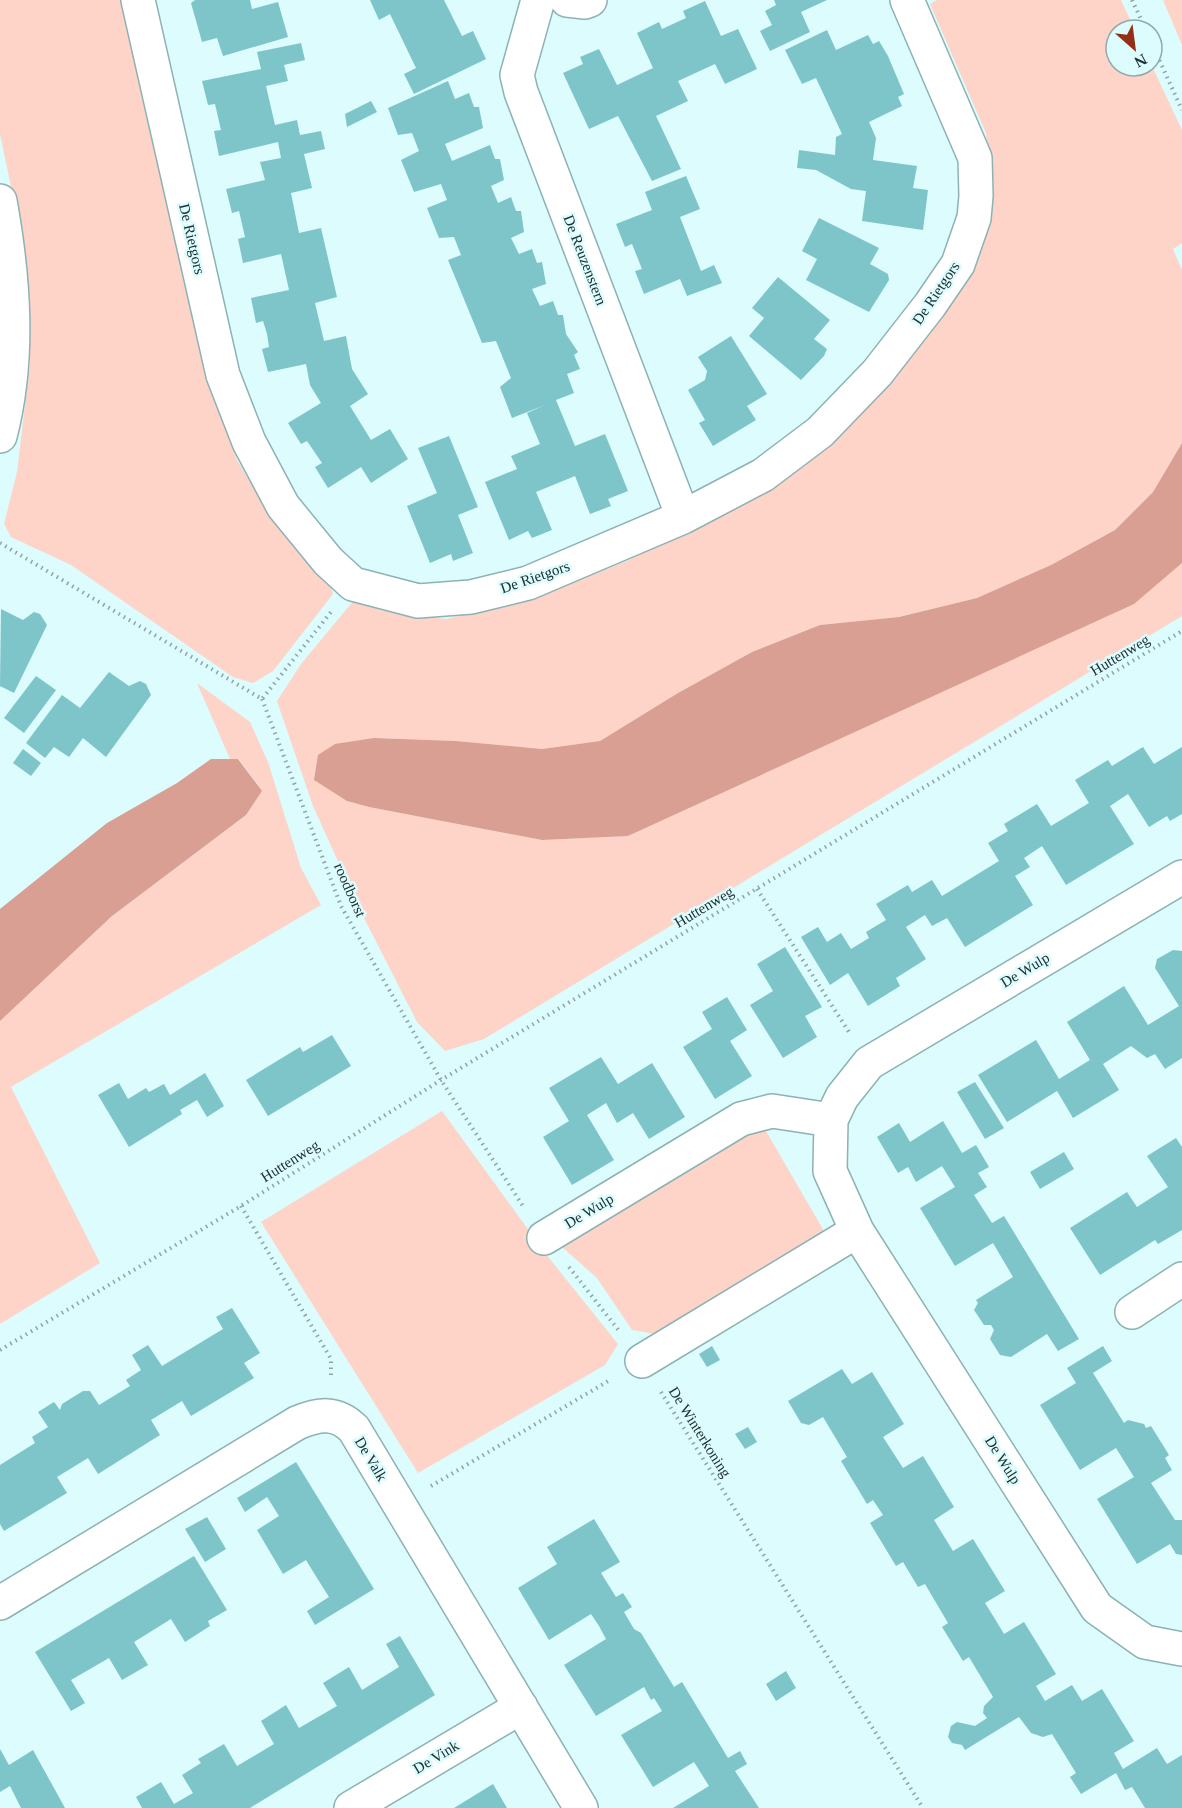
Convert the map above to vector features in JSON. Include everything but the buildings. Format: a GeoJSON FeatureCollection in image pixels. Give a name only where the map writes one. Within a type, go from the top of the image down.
{"type":"FeatureCollection","features":[{"type":"Feature","properties":{"kind":"street","name":"De Rietgors"},"geometry":{"type":"LineString","coordinates":[[138,0],[223,375],[249,442],[283,506],[328,561],[353,584],[418,601],[471,597],[528,583],[683,517],[764,475],[820,432],[877,373],[930,305],[958,264],[974,218],[975,158],[907,0]]}},
{"type":"Feature","properties":{"kind":"street","name":"De Reuzenstern"},"geometry":{"type":"LineString","coordinates":[[538,0],[517,75],[521,92],[683,517]]}},
{"type":"Feature","properties":{"kind":"street"},"geometry":{"type":"LineString","coordinates":[[567,0],[585,2],[590,0]]}},
{"type":"Feature","properties":{"kind":"street"},"geometry":{"type":"LineString","coordinates":[[0,201],[9,252],[13,308],[0,436]]}},
{"type":"Feature","properties":{"kind":"street","name":"De Wulp"},"geometry":{"type":"LineString","coordinates":[[1182,877],[869,1063],[842,1097],[831,1120],[830,1171],[857,1231],[1097,1608],[1145,1642],[1182,1649]]}},
{"type":"Feature","properties":{"kind":"street","name":"De Wulp"},"geometry":{"type":"LineString","coordinates":[[544,1238],[741,1119],[772,1111],[831,1120]]}},
{"type":"Feature","properties":{"kind":"street"},"geometry":{"type":"LineString","coordinates":[[642,1361],[857,1231]]}},
{"type":"Feature","properties":{"kind":"street"},"geometry":{"type":"LineString","coordinates":[[1132,1312],[1182,1279]]}},
{"type":"Feature","properties":{"kind":"street"},"geometry":{"type":"LineString","coordinates":[[0,1603],[297,1423],[316,1416],[331,1415]]}},
{"type":"Feature","properties":{"kind":"street","name":"De Valk"},"geometry":{"type":"LineString","coordinates":[[331,1415],[344,1420],[354,1429],[581,1808]]}},
{"type":"Feature","properties":{"kind":"street","name":"De Vink"},"geometry":{"type":"LineString","coordinates":[[351,1808],[521,1707]]}},
{"type":"Feature","properties":{"kind":"path"},"geometry":{"type":"LineString","coordinates":[[1132,0],[1140,18]]}},
{"type":"Feature","properties":{"kind":"path"},"geometry":{"type":"LineString","coordinates":[[1164,70],[1182,110]]}},
{"type":"Feature","properties":{"kind":"path"},"geometry":{"type":"LineString","coordinates":[[0,543],[262,699],[353,584]]}},
{"type":"Feature","properties":{"kind":"path","name":"Huttenweg"},"geometry":{"type":"LineString","coordinates":[[0,1350],[241,1206],[441,1080],[1182,632]]}},
{"type":"Feature","properties":{"kind":"path","name":"roodborst"},"geometry":{"type":"LineString","coordinates":[[262,699],[341,906],[441,1080]]}},
{"type":"Feature","properties":{"kind":"path"},"geometry":{"type":"LineString","coordinates":[[757,889],[869,1063]]}},
{"type":"Feature","properties":{"kind":"path","name":"De Winterkoning"},"geometry":{"type":"LineString","coordinates":[[441,1080],[544,1238],[591,1294],[642,1361],[923,1808]]}},
{"type":"Feature","properties":{"kind":"path"},"geometry":{"type":"LineString","coordinates":[[241,1206],[331,1359],[331,1415]]}},
{"type":"Feature","properties":{"kind":"path"},"geometry":{"type":"LineString","coordinates":[[399,1505],[642,1361]]}},
{"type":"Feature","properties":{"kind":"shaded area"},"geometry":{"type":"Polygon","coordinates":[[[0,0],[125,0],[216,398],[237,460],[264,506],[302,555],[329,581],[333,594],[273,671],[253,683],[233,677],[71,565],[11,537],[4,524],[17,472],[30,364],[26,258],[0,134],[0,0]]]}},
{"type":"Feature","properties":{"kind":"shaded area"},"geometry":{"type":"Polygon","coordinates":[[[937,0],[1121,0],[1129,18],[1104,18],[1104,78],[1158,78],[1182,130],[1182,243],[1173,249],[1182,270],[1182,443],[1153,492],[1115,530],[1051,565],[977,598],[899,617],[820,625],[752,652],[678,693],[600,741],[542,749],[456,741],[374,738],[347,801],[542,840],[628,836],[1133,604],[1182,563],[1182,616],[484,1039],[445,1051],[417,1022],[361,912],[313,806],[277,701],[301,664],[355,599],[380,610],[446,619],[536,598],[629,560],[733,504],[866,407],[931,333],[978,255],[990,195],[986,133],[930,4],[937,0]]]}},
{"type":"Feature","properties":{"kind":"shaded area"},"geometry":{"type":"Polygon","coordinates":[[[1163,0],[1182,0],[1182,45],[1163,0]]]}},
{"type":"Feature","properties":{"kind":"shaded area"},"geometry":{"type":"Polygon","coordinates":[[[1182,443],[1182,563],[1134,604],[628,836],[542,840],[369,807],[347,801],[314,780],[318,755],[335,744],[374,738],[456,741],[542,749],[600,741],[678,693],[752,652],[820,625],[899,617],[977,598],[1051,565],[1115,530],[1153,492],[1182,443]]]}},
{"type":"Feature","properties":{"kind":"shaded area"},"geometry":{"type":"Polygon","coordinates":[[[197,683],[250,722],[268,762],[301,868],[321,905],[11,1087],[100,1263],[0,1324],[0,1021],[112,916],[246,815],[262,791],[239,759],[230,759],[197,683]]]}},
{"type":"Feature","properties":{"kind":"shaded area"},"geometry":{"type":"Polygon","coordinates":[[[211,759],[238,759],[262,791],[246,815],[112,916],[0,1021],[0,909],[107,823],[177,783],[211,759]]]}},
{"type":"Feature","properties":{"kind":"shaded area"},"geometry":{"type":"Polygon","coordinates":[[[442,1111],[549,1258],[618,1344],[605,1365],[418,1473],[261,1222],[442,1111]]]}},
{"type":"Feature","properties":{"kind":"shaded area"},"geometry":{"type":"Polygon","coordinates":[[[763,1126],[824,1231],[655,1334],[632,1330],[597,1278],[562,1247],[763,1126]]]}}]}
